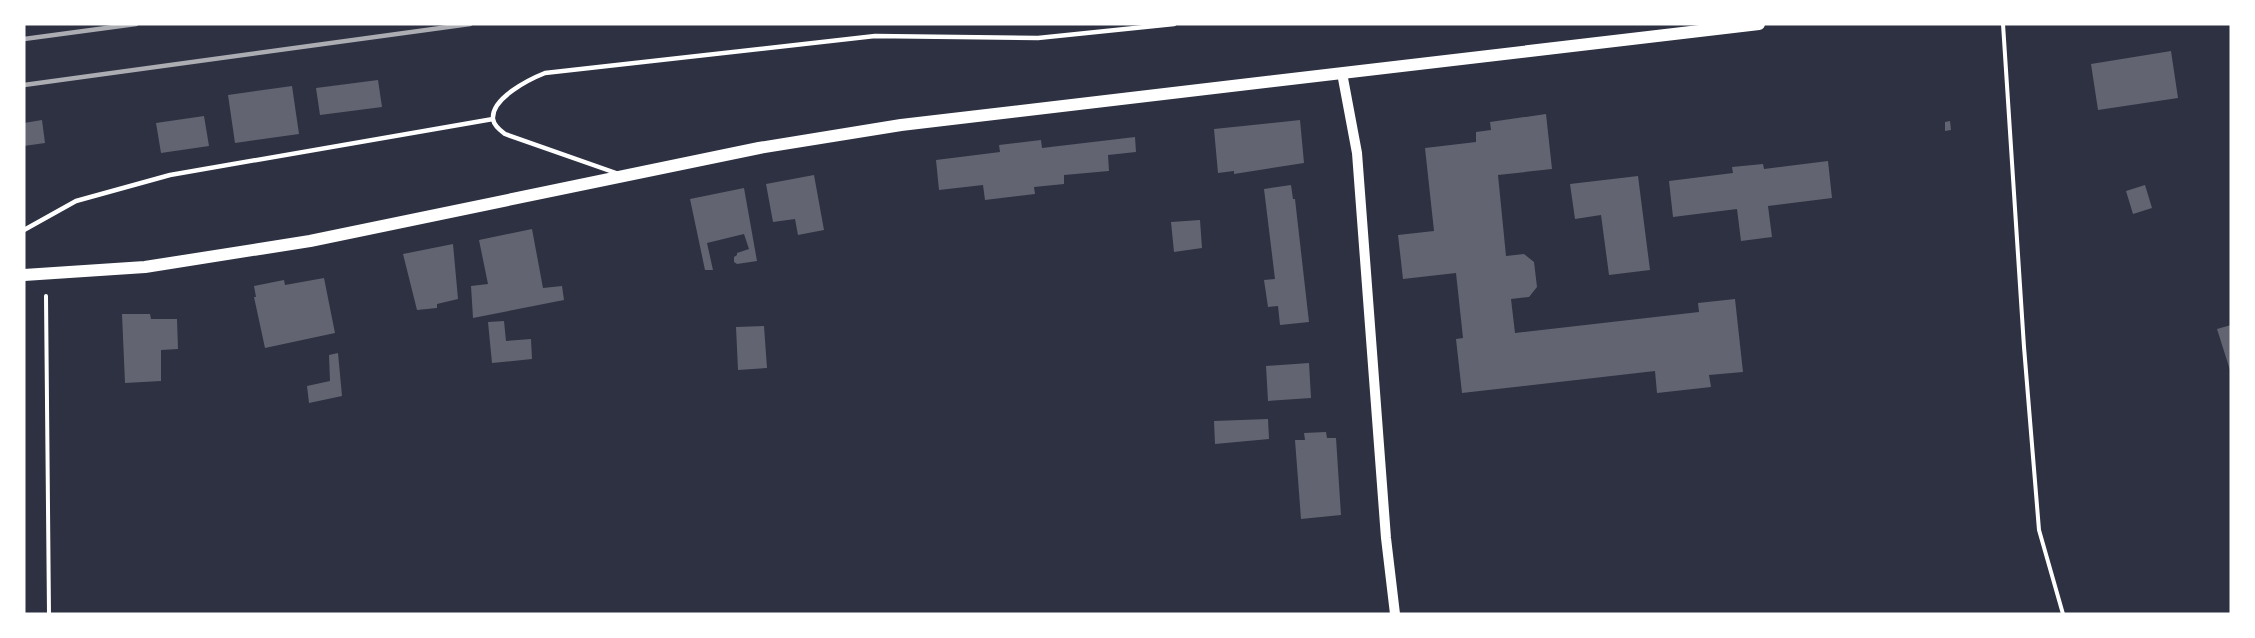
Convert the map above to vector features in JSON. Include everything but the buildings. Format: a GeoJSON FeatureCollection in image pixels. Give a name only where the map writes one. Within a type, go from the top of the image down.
{"type":"FeatureCollection","features":[{"type":"Feature","properties":{"kind":"main road"},"geometry":{"type":"LineString","coordinates":[[24,275],[145,267],[264,249],[759,148],[901,124],[1759,24]]}},
{"type":"Feature","properties":{"kind":"street"},"geometry":{"type":"LineString","coordinates":[[1342,73],[1357,153],[1386,538],[1395,614]]}},
{"type":"Feature","properties":{"kind":"lane"},"geometry":{"type":"LineString","coordinates":[[624,176],[514,139],[497,127],[493,119],[495,110],[509,93],[530,78],[545,73],[875,36],[1038,38],[1174,24]]}},
{"type":"Feature","properties":{"kind":"lane"},"geometry":{"type":"LineString","coordinates":[[24,230],[76,201],[170,175],[493,119]]}},
{"type":"Feature","properties":{"kind":"path"},"geometry":{"type":"LineString","coordinates":[[2004,24],[2024,347],[2039,530],[2063,614]]}},
{"type":"Feature","properties":{"kind":"path"},"geometry":{"type":"LineString","coordinates":[[46,274],[49,614]]}},
{"type":"Feature","properties":{"kind":"railway"},"geometry":{"type":"LineString","coordinates":[[24,39],[136,24]]}},
{"type":"Feature","properties":{"kind":"railway"},"geometry":{"type":"LineString","coordinates":[[24,85],[470,24]]}}]}
